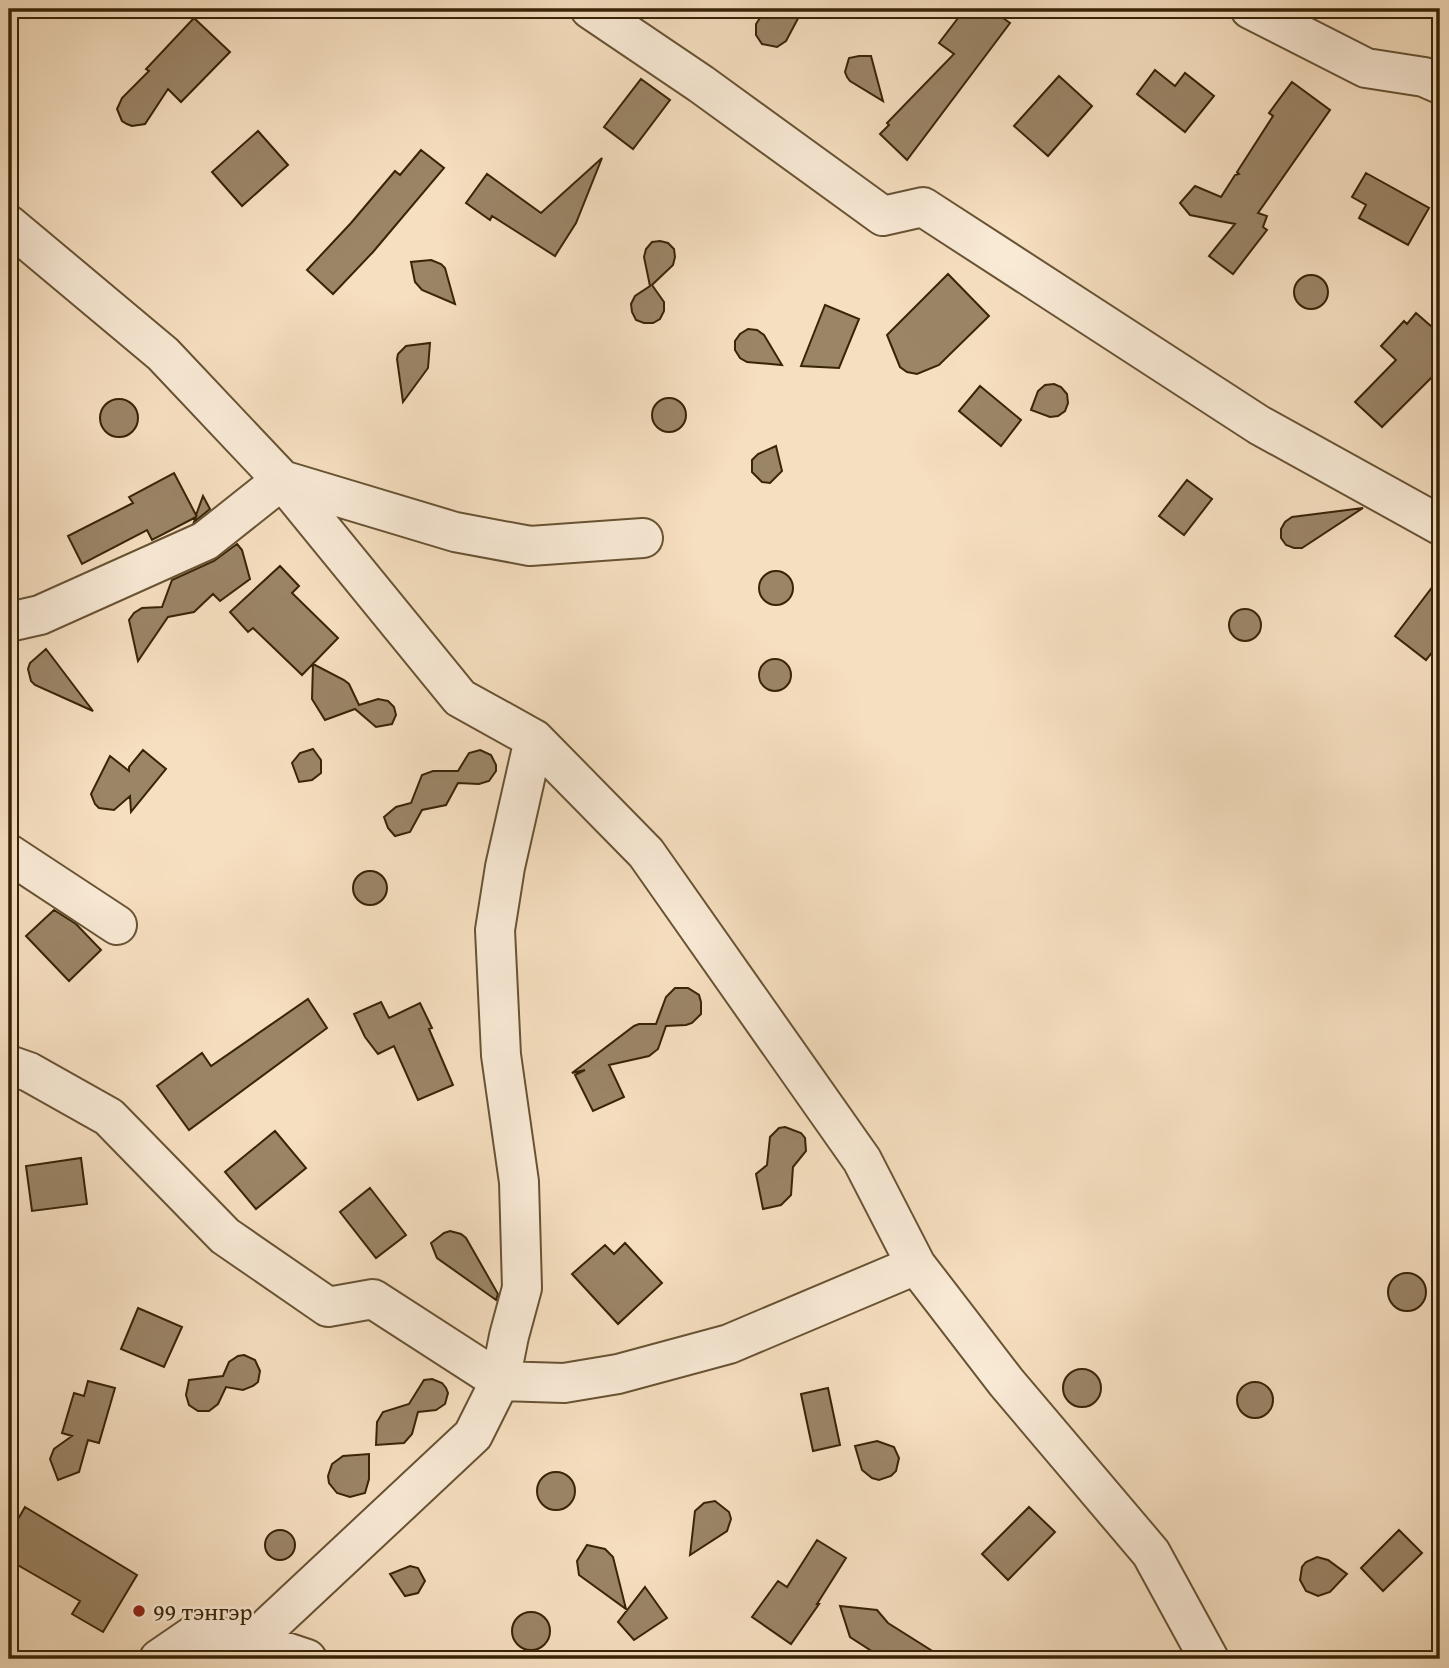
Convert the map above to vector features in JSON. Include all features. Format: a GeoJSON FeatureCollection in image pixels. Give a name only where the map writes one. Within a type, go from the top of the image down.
{"type":"FeatureCollection","features":[{"type":"Feature","properties":{"kind":"street"},"geometry":{"type":"LineString","coordinates":[[590,9],[702,84],[883,215],[923,207],[1259,425],[1440,525]]}},
{"type":"Feature","properties":{"kind":"street"},"geometry":{"type":"LineString","coordinates":[[1250,9],[1366,68],[1423,77],[1440,84]]}},
{"type":"Feature","properties":{"kind":"street"},"geometry":{"type":"LineString","coordinates":[[9,225],[163,354],[282,480],[460,698],[534,739],[646,853],[862,1160],[916,1265],[1006,1382],[1152,1553],[1209,1659]]}},
{"type":"Feature","properties":{"kind":"street"},"geometry":{"type":"LineString","coordinates":[[282,480],[455,532],[530,546],[643,538]]}},
{"type":"Feature","properties":{"kind":"street"},"geometry":{"type":"LineString","coordinates":[[9,622],[40,615],[205,541],[282,480]]}},
{"type":"Feature","properties":{"kind":"street"},"geometry":{"type":"LineString","coordinates":[[253,1641],[473,1435],[500,1381],[522,1288],[519,1182],[501,1055],[495,930],[505,867],[534,739]]}},
{"type":"Feature","properties":{"kind":"street"},"geometry":{"type":"LineString","coordinates":[[9,853],[117,925]]}},
{"type":"Feature","properties":{"kind":"street"},"geometry":{"type":"LineString","coordinates":[[9,1065],[29,1072],[109,1116],[225,1236],[328,1307],[373,1299],[500,1381],[564,1383],[618,1374],[729,1344],[916,1265]]}},
{"type":"Feature","properties":{"kind":"street"},"geometry":{"type":"LineString","coordinates":[[159,1659],[194,1634],[253,1641],[307,1659]]}},
{"type":"Feature","properties":{"kind":"building"},"geometry":{"type":"Polygon","coordinates":[[[766,9],[803,9],[786,41],[777,47],[762,44],[756,35],[756,24],[766,9]]]}},
{"type":"Feature","properties":{"kind":"building"},"geometry":{"type":"Polygon","coordinates":[[[965,9],[990,9],[1010,23],[907,160],[880,134],[889,125],[887,123],[954,54],[939,43],[965,9]]]}},
{"type":"Feature","properties":{"kind":"building"},"geometry":{"type":"Polygon","coordinates":[[[194,18],[230,52],[181,102],[168,89],[145,124],[132,126],[122,121],[117,109],[122,98],[194,18]]]}},
{"type":"Feature","properties":{"kind":"building"},"geometry":{"type":"Polygon","coordinates":[[[871,56],[883,101],[847,77],[845,72],[849,58],[871,56]]]}},
{"type":"Feature","properties":{"kind":"building"},"geometry":{"type":"Polygon","coordinates":[[[1155,70],[1175,86],[1185,73],[1214,96],[1185,132],[1137,94],[1155,70]]]}},
{"type":"Feature","properties":{"kind":"building"},"geometry":{"type":"Polygon","coordinates":[[[1059,76],[1092,106],[1048,156],[1014,126],[1059,76]]]}},
{"type":"Feature","properties":{"kind":"building"},"geometry":{"type":"Polygon","coordinates":[[[641,79],[670,100],[633,149],[604,127],[641,79]]]}},
{"type":"Feature","properties":{"kind":"building"},"geometry":{"type":"Polygon","coordinates":[[[1292,82],[1330,110],[1258,213],[1267,216],[1263,227],[1267,230],[1233,274],[1209,256],[1235,224],[1190,215],[1180,203],[1195,186],[1221,197],[1235,175],[1239,174],[1237,172],[1273,116],[1269,113],[1292,82]]]}},
{"type":"Feature","properties":{"kind":"building"},"geometry":{"type":"Polygon","coordinates":[[[258,131],[288,165],[242,206],[212,172],[258,131]]]}},
{"type":"Feature","properties":{"kind":"building"},"geometry":{"type":"Polygon","coordinates":[[[421,150],[444,168],[373,252],[333,294],[307,270],[395,171],[400,175],[421,150]]]}},
{"type":"Feature","properties":{"kind":"building"},"geometry":{"type":"Polygon","coordinates":[[[602,158],[576,223],[555,256],[492,216],[490,220],[466,203],[487,174],[541,213],[602,158]]]}},
{"type":"Feature","properties":{"kind":"building"},"geometry":{"type":"Polygon","coordinates":[[[1366,173],[1429,208],[1408,245],[1359,218],[1366,205],[1352,197],[1366,173]]]}},
{"type":"Feature","properties":{"kind":"building"},"geometry":{"type":"Polygon","coordinates":[[[652,242],[668,243],[674,249],[675,257],[673,265],[652,285],[664,302],[664,311],[660,319],[653,323],[644,323],[636,320],[631,304],[635,296],[650,286],[644,257],[652,242]]]}},
{"type":"Feature","properties":{"kind":"building"},"geometry":{"type":"Polygon","coordinates":[[[431,260],[445,268],[455,304],[422,290],[415,282],[411,262],[431,260]]]}},
{"type":"Feature","properties":{"kind":"building"},"geometry":{"type":"Polygon","coordinates":[[[948,274],[989,316],[939,365],[917,374],[907,372],[900,367],[887,335],[948,274]]]}},
{"type":"Feature","properties":{"kind":"building"},"geometry":{"type":"Polygon","coordinates":[[[1311,275],[1323,280],[1328,292],[1323,304],[1311,309],[1299,304],[1294,292],[1299,280],[1311,275]]]}},
{"type":"Feature","properties":{"kind":"building"},"geometry":{"type":"Polygon","coordinates":[[[825,305],[859,319],[839,368],[801,366],[825,305]]]}},
{"type":"Feature","properties":{"kind":"building"},"geometry":{"type":"Polygon","coordinates":[[[1416,313],[1440,334],[1440,369],[1382,427],[1355,402],[1396,360],[1381,346],[1404,321],[1407,324],[1416,313]]]}},
{"type":"Feature","properties":{"kind":"building"},"geometry":{"type":"Polygon","coordinates":[[[748,329],[757,330],[764,335],[782,365],[747,362],[740,358],[735,350],[735,341],[748,329]]]}},
{"type":"Feature","properties":{"kind":"building"},"geometry":{"type":"Polygon","coordinates":[[[430,343],[428,368],[403,402],[398,354],[406,346],[430,343]]]}},
{"type":"Feature","properties":{"kind":"building"},"geometry":{"type":"Polygon","coordinates":[[[1054,384],[1067,394],[1065,411],[1050,417],[1031,410],[1038,391],[1045,385],[1054,384]]]}},
{"type":"Feature","properties":{"kind":"building"},"geometry":{"type":"Polygon","coordinates":[[[980,386],[1021,420],[1001,446],[959,411],[980,386]]]}},
{"type":"Feature","properties":{"kind":"building"},"geometry":{"type":"Polygon","coordinates":[[[669,398],[681,403],[686,415],[681,427],[669,432],[657,427],[652,415],[657,403],[669,398]]]}},
{"type":"Feature","properties":{"kind":"building"},"geometry":{"type":"Polygon","coordinates":[[[119,399],[132,405],[138,418],[132,431],[119,437],[106,431],[100,418],[106,405],[119,399]]]}},
{"type":"Feature","properties":{"kind":"building"},"geometry":{"type":"Polygon","coordinates":[[[776,446],[782,471],[770,483],[762,482],[752,472],[752,460],[758,454],[776,446]]]}},
{"type":"Feature","properties":{"kind":"building"},"geometry":{"type":"Polygon","coordinates":[[[174,473],[196,515],[203,496],[210,509],[194,522],[196,517],[152,540],[147,530],[82,564],[68,536],[133,503],[129,497],[174,473]]]}},
{"type":"Feature","properties":{"kind":"building"},"geometry":{"type":"Polygon","coordinates":[[[1187,480],[1212,499],[1184,535],[1159,516],[1187,480]]]}},
{"type":"Feature","properties":{"kind":"building"},"geometry":{"type":"Polygon","coordinates":[[[1363,508],[1302,548],[1286,545],[1281,538],[1281,529],[1292,517],[1363,508]]]}},
{"type":"Feature","properties":{"kind":"building"},"geometry":{"type":"Polygon","coordinates":[[[237,544],[242,550],[250,579],[220,601],[213,594],[194,612],[168,617],[138,661],[129,620],[134,613],[142,608],[162,607],[172,580],[214,561],[237,544]]]}},
{"type":"Feature","properties":{"kind":"building"},"geometry":{"type":"Polygon","coordinates":[[[280,566],[299,586],[292,593],[338,638],[302,675],[253,628],[248,632],[230,612],[280,566]]]}},
{"type":"Feature","properties":{"kind":"building"},"geometry":{"type":"Polygon","coordinates":[[[776,571],[788,576],[793,588],[788,600],[776,605],[764,600],[759,588],[764,576],[776,571]]]}},
{"type":"Feature","properties":{"kind":"building"},"geometry":{"type":"Polygon","coordinates":[[[1440,577],[1440,642],[1426,660],[1395,636],[1440,577]]]}},
{"type":"Feature","properties":{"kind":"building"},"geometry":{"type":"Polygon","coordinates":[[[1245,609],[1256,614],[1261,625],[1256,636],[1245,641],[1234,636],[1229,625],[1234,614],[1245,609]]]}},
{"type":"Feature","properties":{"kind":"building"},"geometry":{"type":"Polygon","coordinates":[[[46,649],[93,711],[31,681],[28,669],[30,663],[46,649]]]}},
{"type":"Feature","properties":{"kind":"building"},"geometry":{"type":"Polygon","coordinates":[[[775,659],[787,663],[791,675],[787,687],[775,691],[763,687],[759,675],[763,663],[775,659]]]}},
{"type":"Feature","properties":{"kind":"building"},"geometry":{"type":"Polygon","coordinates":[[[313,664],[349,684],[359,705],[378,699],[388,701],[394,707],[396,715],[392,724],[376,727],[355,709],[325,720],[312,699],[313,664]]]}},
{"type":"Feature","properties":{"kind":"building"},"geometry":{"type":"Polygon","coordinates":[[[313,749],[321,760],[321,773],[312,780],[299,782],[292,763],[300,753],[313,749]]]}},
{"type":"Feature","properties":{"kind":"building"},"geometry":{"type":"Polygon","coordinates":[[[143,750],[166,769],[131,812],[130,796],[114,810],[99,808],[91,794],[110,756],[129,771],[129,767],[143,750]]]}},
{"type":"Feature","properties":{"kind":"building"},"geometry":{"type":"Polygon","coordinates":[[[480,750],[491,755],[496,765],[496,771],[489,781],[479,784],[458,783],[446,805],[422,810],[410,832],[395,836],[384,817],[396,807],[411,803],[422,775],[433,771],[458,771],[469,753],[480,750]]]}},
{"type":"Feature","properties":{"kind":"building"},"geometry":{"type":"Polygon","coordinates":[[[370,871],[382,876],[387,888],[382,900],[370,905],[358,900],[353,888],[358,876],[370,871]]]}},
{"type":"Feature","properties":{"kind":"building"},"geometry":{"type":"Polygon","coordinates":[[[54,910],[76,924],[101,950],[69,981],[26,936],[54,910]]]}},
{"type":"Feature","properties":{"kind":"building"},"geometry":{"type":"Polygon","coordinates":[[[675,988],[688,988],[699,995],[701,1014],[692,1023],[666,1026],[658,1049],[649,1056],[609,1065],[624,1097],[593,1111],[575,1075],[585,1070],[572,1073],[634,1026],[656,1024],[666,997],[675,988]]]}},
{"type":"Feature","properties":{"kind":"building"},"geometry":{"type":"Polygon","coordinates":[[[308,999],[327,1028],[189,1130],[157,1086],[202,1053],[211,1066],[308,999]]]}},
{"type":"Feature","properties":{"kind":"building"},"geometry":{"type":"Polygon","coordinates":[[[381,1002],[389,1018],[420,1003],[453,1085],[418,1100],[394,1046],[378,1054],[365,1037],[354,1014],[381,1002]]]}},
{"type":"Feature","properties":{"kind":"building"},"geometry":{"type":"Polygon","coordinates":[[[785,1127],[801,1133],[805,1138],[806,1151],[793,1167],[791,1195],[781,1205],[763,1209],[756,1174],[767,1165],[770,1137],[779,1128],[785,1127]]]}},
{"type":"Feature","properties":{"kind":"building"},"geometry":{"type":"Polygon","coordinates":[[[275,1131],[306,1168],[256,1209],[225,1172],[275,1131]]]}},
{"type":"Feature","properties":{"kind":"building"},"geometry":{"type":"Polygon","coordinates":[[[81,1158],[87,1204],[32,1211],[26,1166],[81,1158]]]}},
{"type":"Feature","properties":{"kind":"building"},"geometry":{"type":"Polygon","coordinates":[[[370,1188],[406,1235],[376,1258],[340,1212],[370,1188]]]}},
{"type":"Feature","properties":{"kind":"building"},"geometry":{"type":"Polygon","coordinates":[[[450,1231],[466,1238],[498,1294],[496,1300],[437,1258],[431,1243],[450,1231]]]}},
{"type":"Feature","properties":{"kind":"building"},"geometry":{"type":"Polygon","coordinates":[[[625,1243],[662,1283],[618,1324],[572,1274],[605,1245],[614,1254],[625,1243]]]}},
{"type":"Feature","properties":{"kind":"building"},"geometry":{"type":"Polygon","coordinates":[[[1407,1273],[1421,1278],[1426,1292],[1421,1306],[1407,1311],[1393,1306],[1388,1292],[1393,1278],[1407,1273]]]}},
{"type":"Feature","properties":{"kind":"building"},"geometry":{"type":"Polygon","coordinates":[[[138,1308],[182,1327],[164,1367],[121,1349],[138,1308]]]}},
{"type":"Feature","properties":{"kind":"building"},"geometry":{"type":"Polygon","coordinates":[[[244,1355],[255,1360],[260,1371],[258,1382],[243,1390],[226,1387],[218,1404],[209,1411],[198,1411],[189,1405],[186,1395],[189,1380],[223,1376],[229,1362],[244,1355]]]}},
{"type":"Feature","properties":{"kind":"building"},"geometry":{"type":"Polygon","coordinates":[[[1082,1369],[1096,1374],[1101,1388],[1096,1402],[1082,1407],[1068,1402],[1063,1388],[1068,1374],[1082,1369]]]}},
{"type":"Feature","properties":{"kind":"building"},"geometry":{"type":"Polygon","coordinates":[[[432,1379],[446,1388],[448,1393],[445,1404],[436,1410],[418,1412],[412,1434],[404,1443],[376,1445],[377,1422],[383,1412],[409,1404],[424,1380],[432,1379]]]}},
{"type":"Feature","properties":{"kind":"building"},"geometry":{"type":"Polygon","coordinates":[[[88,1381],[115,1388],[99,1443],[88,1440],[79,1472],[58,1480],[50,1459],[54,1449],[72,1436],[62,1433],[74,1393],[84,1396],[88,1381]]]}},
{"type":"Feature","properties":{"kind":"building"},"geometry":{"type":"Polygon","coordinates":[[[1255,1382],[1268,1387],[1273,1400],[1268,1413],[1255,1418],[1242,1413],[1237,1400],[1242,1387],[1255,1382]]]}},
{"type":"Feature","properties":{"kind":"building"},"geometry":{"type":"Polygon","coordinates":[[[828,1388],[840,1445],[813,1451],[801,1394],[828,1388]]]}},
{"type":"Feature","properties":{"kind":"building"},"geometry":{"type":"Polygon","coordinates":[[[877,1441],[894,1447],[899,1458],[896,1471],[879,1480],[862,1470],[855,1446],[877,1441]]]}},
{"type":"Feature","properties":{"kind":"building"},"geometry":{"type":"Polygon","coordinates":[[[369,1454],[369,1479],[365,1493],[350,1497],[337,1493],[329,1483],[332,1464],[343,1456],[369,1454]]]}},
{"type":"Feature","properties":{"kind":"building"},"geometry":{"type":"Polygon","coordinates":[[[556,1472],[570,1477],[575,1491],[570,1505],[556,1510],[542,1505],[537,1491],[542,1477],[556,1472]]]}},
{"type":"Feature","properties":{"kind":"building"},"geometry":{"type":"Polygon","coordinates":[[[715,1501],[729,1512],[731,1519],[727,1531],[690,1555],[695,1511],[704,1503],[715,1501]]]}},
{"type":"Feature","properties":{"kind":"building"},"geometry":{"type":"Polygon","coordinates":[[[25,1507],[137,1575],[103,1632],[72,1614],[80,1601],[9,1560],[9,1535],[25,1507]]]}},
{"type":"Feature","properties":{"kind":"building"},"geometry":{"type":"Polygon","coordinates":[[[1029,1507],[1055,1532],[1008,1580],[982,1554],[1029,1507]]]}},
{"type":"Feature","properties":{"kind":"building"},"geometry":{"type":"Polygon","coordinates":[[[280,1530],[291,1534],[295,1545],[291,1556],[280,1560],[269,1556],[265,1545],[269,1534],[280,1530]]]}},
{"type":"Feature","properties":{"kind":"building"},"geometry":{"type":"Polygon","coordinates":[[[1399,1530],[1422,1553],[1383,1591],[1361,1568],[1399,1530]]]}},
{"type":"Feature","properties":{"kind":"building"},"geometry":{"type":"Polygon","coordinates":[[[817,1540],[846,1558],[791,1644],[752,1617],[778,1581],[787,1587],[817,1540]]]}},
{"type":"Feature","properties":{"kind":"building"},"geometry":{"type":"Polygon","coordinates":[[[587,1545],[605,1549],[613,1557],[626,1609],[579,1575],[577,1561],[587,1545]]]}},
{"type":"Feature","properties":{"kind":"building"},"geometry":{"type":"Polygon","coordinates":[[[1317,1557],[1328,1560],[1347,1574],[1330,1592],[1318,1596],[1306,1591],[1300,1580],[1302,1567],[1317,1557]]]}},
{"type":"Feature","properties":{"kind":"building"},"geometry":{"type":"Polygon","coordinates":[[[410,1566],[418,1568],[425,1581],[418,1593],[405,1596],[390,1574],[410,1566]]]}},
{"type":"Feature","properties":{"kind":"building"},"geometry":{"type":"Polygon","coordinates":[[[645,1587],[667,1618],[634,1640],[618,1622],[645,1587]]]}},
{"type":"Feature","properties":{"kind":"building"},"geometry":{"type":"Polygon","coordinates":[[[840,1606],[877,1610],[888,1623],[945,1659],[884,1659],[850,1637],[840,1606]]]}},
{"type":"Feature","properties":{"kind":"building"},"geometry":{"type":"Polygon","coordinates":[[[531,1612],[545,1617],[550,1631],[545,1645],[531,1650],[517,1645],[512,1631],[517,1617],[531,1612]]]}},
{"type":"Feature","properties":{"kind":"place","name":"99 тэнгэр"},"geometry":{"type":"Point","coordinates":[139,1611]}}]}
